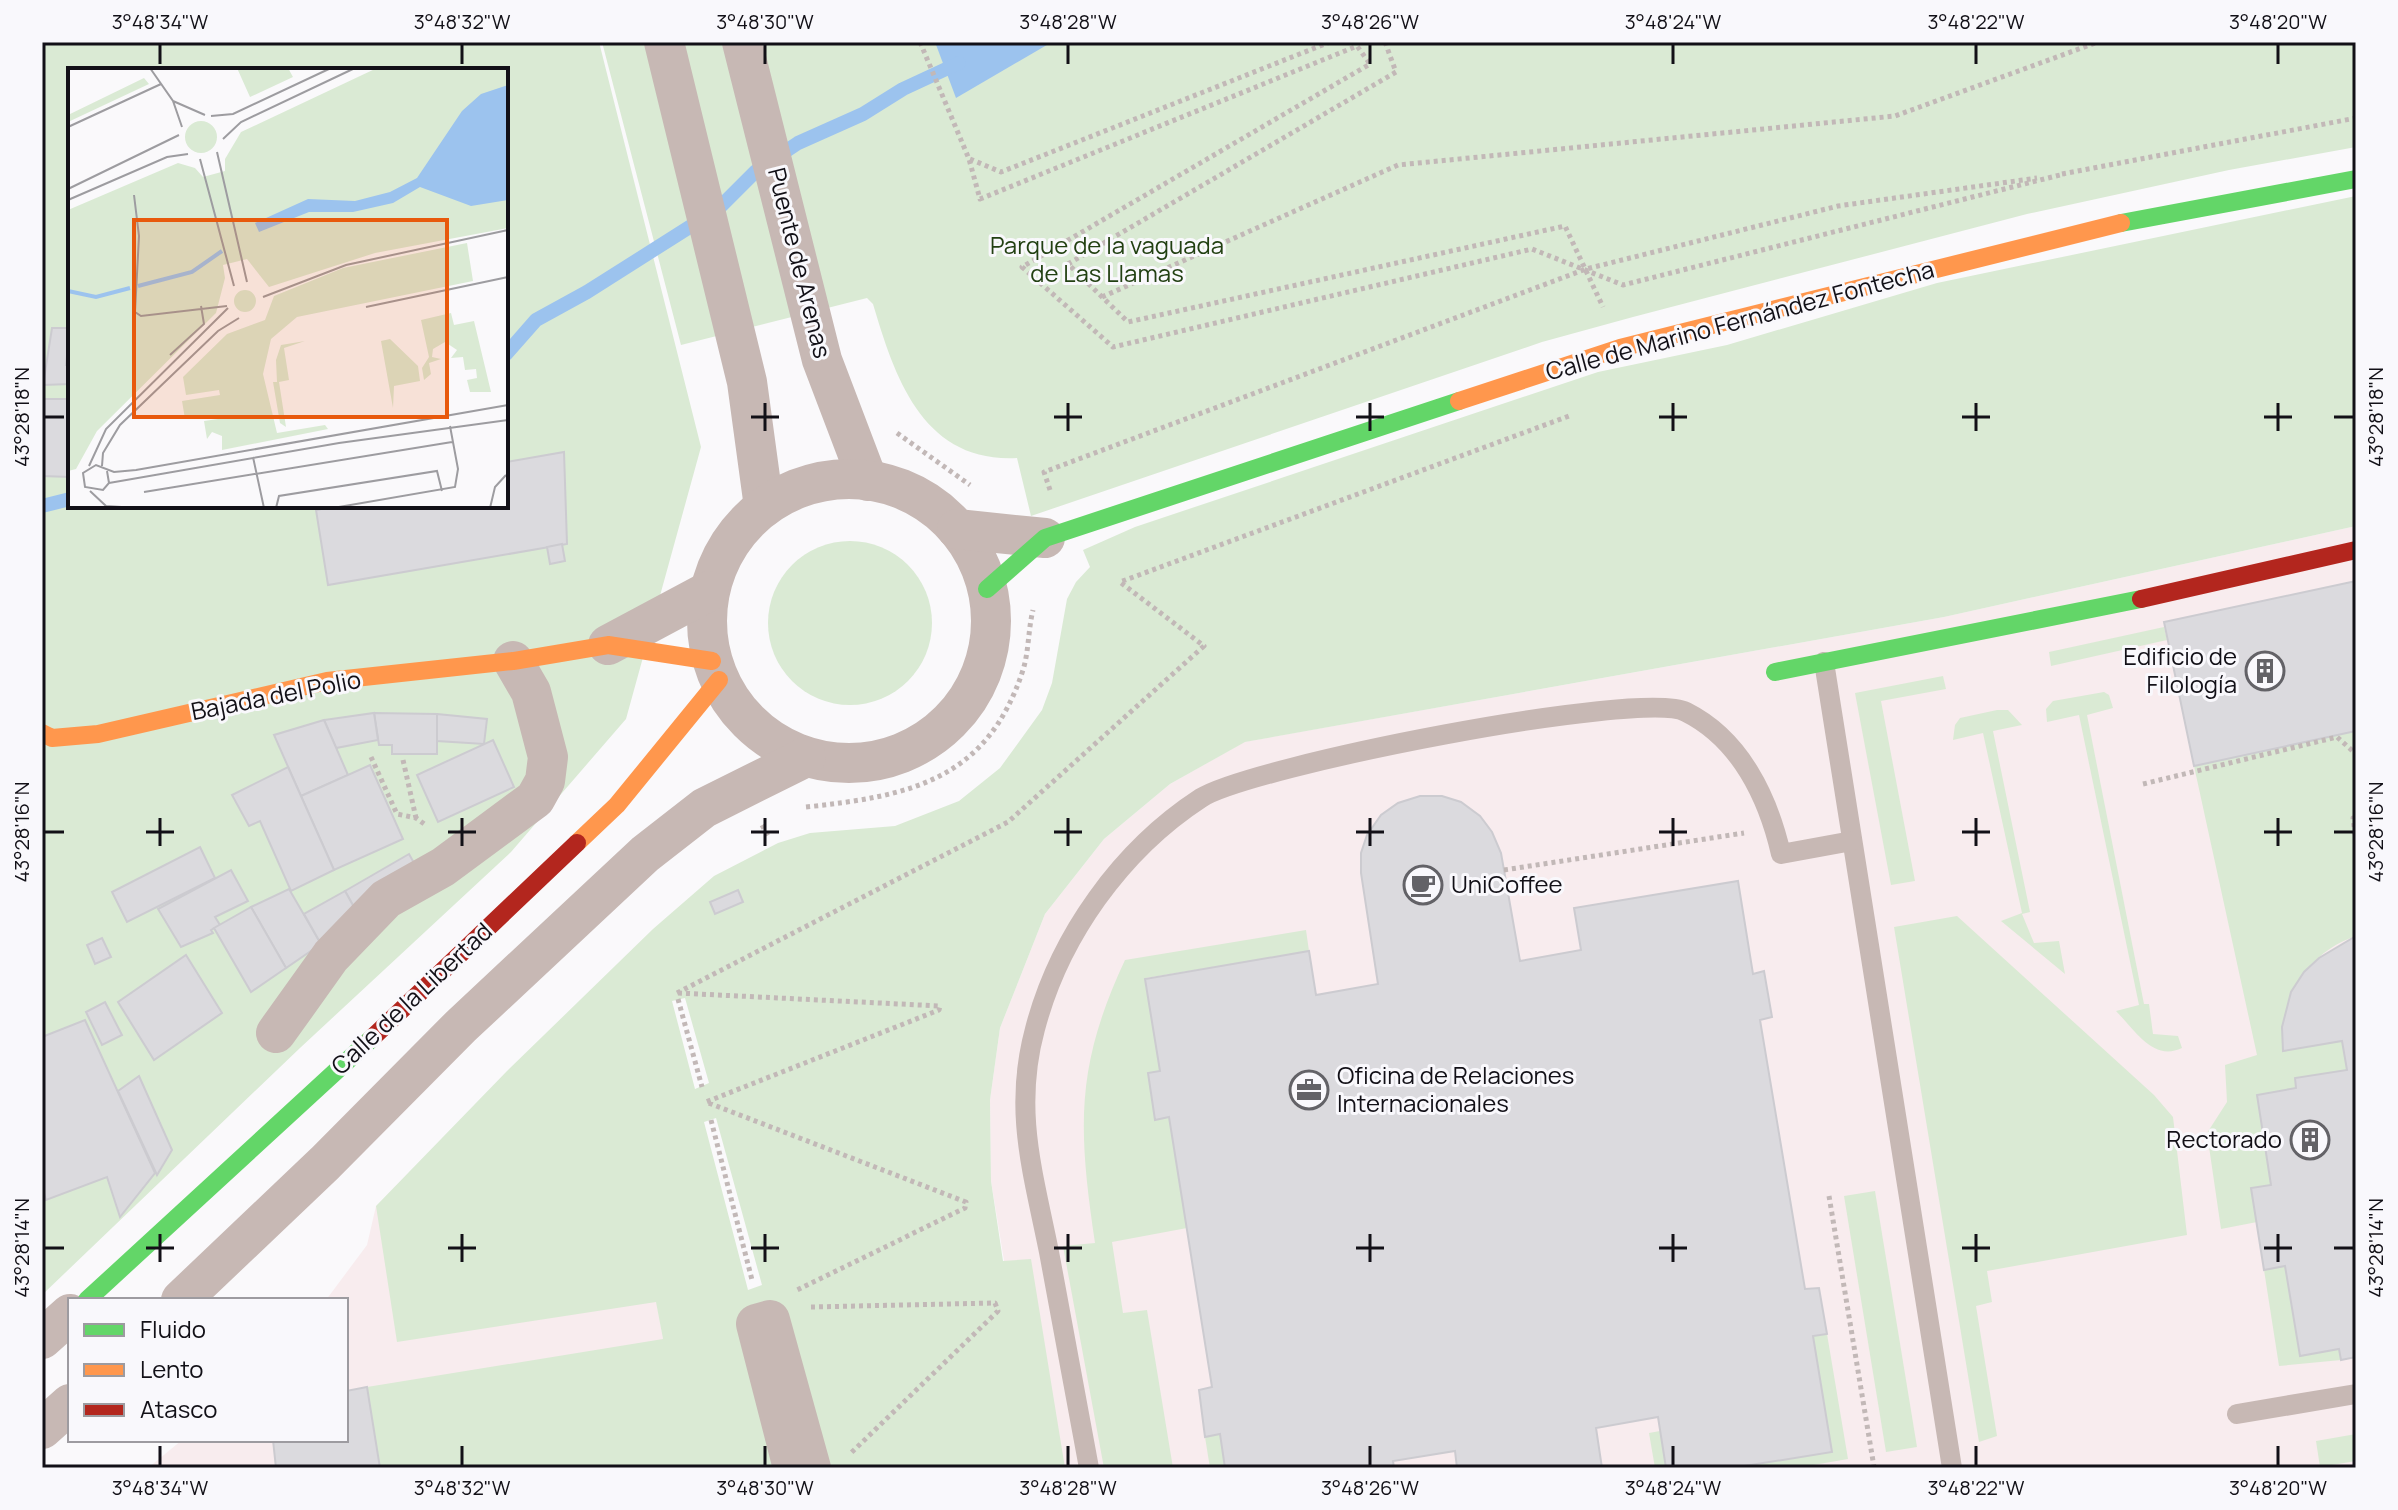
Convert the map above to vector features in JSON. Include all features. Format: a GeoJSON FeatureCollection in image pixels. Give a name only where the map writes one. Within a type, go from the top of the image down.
{"type":"FeatureCollection","features":[{"type":"Feature","properties":{"kind":"street"},"geometry":{"type":"LineString","coordinates":[[664,42],[747,382],[764,507]]}},
{"type":"Feature","properties":{"kind":"street","name":"Puente de Arenas"},"geometry":{"type":"LineString","coordinates":[[742,42],[822,360],[868,481]]}},
{"type":"Feature","properties":{"kind":"street","name":"Calle de Marino Fernández Fontecha"},"geometry":{"type":"LineString","coordinates":[[987,589],[1045,538],[1620,348],[2110,225],[2356,179]]}},
{"type":"Feature","properties":{"kind":"street"},"geometry":{"type":"LineString","coordinates":[[840,479],[868,481],[917,496],[957,529],[970,547],[987,589],[991,616],[982,669],[971,694],[945,725],[912,748],[860,763],[806,757],[784,748],[746,719],[716,671],[706,615],[709,591],[729,544],[764,507],[787,493],[814,484],[840,479]]}},
{"type":"Feature","properties":{"kind":"street","name":"Calle de Marino Fernández Fontecha"},"geometry":{"type":"LineString","coordinates":[[957,529],[1045,538]]}},
{"type":"Feature","properties":{"kind":"street"},"geometry":{"type":"LineString","coordinates":[[1775,672],[2214,584],[2356,550]]}},
{"type":"Feature","properties":{"kind":"street","name":"Bajada del Polio"},"geometry":{"type":"LineString","coordinates":[[42,733],[52,738],[98,734],[327,681],[513,661],[608,645],[709,591]]}},
{"type":"Feature","properties":{"kind":"street","name":"Bajada del Polio"},"geometry":{"type":"LineString","coordinates":[[608,645],[716,671]]}},
{"type":"Feature","properties":{"kind":"street"},"geometry":{"type":"LineString","coordinates":[[276,1033],[331,956],[386,899],[443,867],[535,799],[545,781],[548,757],[531,692],[513,661]]}},
{"type":"Feature","properties":{"kind":"street","name":"Calle de la Libertad"},"geometry":{"type":"LineString","coordinates":[[89,1298],[287,1118],[617,805],[716,671]]}},
{"type":"Feature","properties":{"kind":"street"},"geometry":{"type":"LineString","coordinates":[[183,1298],[325,1163],[461,1026],[645,854],[704,808],[806,757]]}},
{"type":"Feature","properties":{"kind":"street"},"geometry":{"type":"LineString","coordinates":[[42,1339],[68,1316]]}},
{"type":"Feature","properties":{"kind":"street"},"geometry":{"type":"LineString","coordinates":[[793,1468],[756,1324],[770,1320],[829,1463]]}},
{"type":"Feature","properties":{"kind":"street"},"geometry":{"type":"LineString","coordinates":[[42,1429],[68,1406]]}},
{"type":"Feature","properties":{"kind":"lane"},"geometry":{"type":"LineString","coordinates":[[1824,662],[1952,1468]]}},
{"type":"Feature","properties":{"kind":"lane"},"geometry":{"type":"LineString","coordinates":[[1089,1468],[1026,1148],[1023,1087],[1035,1028],[1054,970],[1095,900],[1144,844],[1204,796],[1294,765],[1395,743],[1614,707],[1653,706],[1683,710],[1735,749],[1773,821],[1781,854],[1852,841]]}},
{"type":"Feature","properties":{"kind":"lane"},"geometry":{"type":"LineString","coordinates":[[2237,1414],[2356,1394]]}},
{"type":"Feature","properties":{"kind":"path"},"geometry":{"type":"LineString","coordinates":[[920,42],[969,159],[980,199],[1357,46],[1370,64],[1022,267],[1113,347],[1532,249],[1623,285],[2064,174]]}},
{"type":"Feature","properties":{"kind":"path"},"geometry":{"type":"LineString","coordinates":[[969,159],[1001,172],[1330,42]]}},
{"type":"Feature","properties":{"kind":"path"},"geometry":{"type":"LineString","coordinates":[[1385,42],[1396,72],[1068,264],[1128,322],[1565,226],[1620,348]]}},
{"type":"Feature","properties":{"kind":"path"},"geometry":{"type":"LineString","coordinates":[[1102,297],[1398,165],[1895,116],[2098,42]]}},
{"type":"Feature","properties":{"kind":"path"},"geometry":{"type":"LineString","coordinates":[[1044,472],[1586,269],[1838,206],[2064,174],[2356,118]]}},
{"type":"Feature","properties":{"kind":"path"},"geometry":{"type":"LineString","coordinates":[[787,1295],[965,1208],[966,1202],[706,1102],[939,1010],[940,1006],[677,993],[1008,822],[1204,646],[1120,582],[1580,412]]}},
{"type":"Feature","properties":{"kind":"path"},"geometry":{"type":"LineString","coordinates":[[895,431],[975,488]]}},
{"type":"Feature","properties":{"kind":"path"},"geometry":{"type":"LineString","coordinates":[[799,808],[896,796],[960,764],[990,736],[1012,701],[1024,667],[1035,605]]}},
{"type":"Feature","properties":{"kind":"path"},"geometry":{"type":"LineString","coordinates":[[2143,784],[2337,737],[2356,754]]}},
{"type":"Feature","properties":{"kind":"path"},"geometry":{"type":"LineString","coordinates":[[371,757],[397,814],[426,823],[443,867]]}},
{"type":"Feature","properties":{"kind":"path"},"geometry":{"type":"LineString","coordinates":[[403,760],[416,818]]}},
{"type":"Feature","properties":{"kind":"path"},"geometry":{"type":"LineString","coordinates":[[759,820],[772,816]]}},
{"type":"Feature","properties":{"kind":"path"},"geometry":{"type":"LineString","coordinates":[[2356,818],[2353,818],[2356,842]]}},
{"type":"Feature","properties":{"kind":"path"},"geometry":{"type":"LineString","coordinates":[[1504,870],[1746,833]]}},
{"type":"Feature","properties":{"kind":"path"},"geometry":{"type":"LineString","coordinates":[[678,999],[702,1087]]}},
{"type":"Feature","properties":{"kind":"path"},"geometry":{"type":"LineString","coordinates":[[711,1120],[754,1289]]}},
{"type":"Feature","properties":{"kind":"path"},"geometry":{"type":"LineString","coordinates":[[1829,1196],[1874,1467]]}},
{"type":"Feature","properties":{"kind":"path"},"geometry":{"type":"LineString","coordinates":[[806,1307],[995,1303],[998,1306],[998,1311],[829,1463]]}},
{"type":"Feature","properties":{"kind":"shaded area"},"geometry":{"type":"Polygon","coordinates":[[[2356,526],[2356,1468],[1038,1468],[991,1181],[990,1100],[1000,1028],[1045,914],[1104,839],[1170,784],[1244,742],[1944,617],[2356,526]]]}},
{"type":"Feature","properties":{"kind":"shaded area"},"geometry":{"type":"Polygon","coordinates":[[[633,1167],[663,1339],[636,1468],[148,1468],[180,1442],[348,1442],[348,1298],[327,1298],[367,1245],[376,1206],[633,1167]]]}},
{"type":"Feature","properties":{"kind":"green space"},"geometry":{"type":"Polygon","coordinates":[[[42,42],[599,42],[701,447],[626,719],[511,852],[300,1048],[42,1295],[42,42]]]}},
{"type":"Feature","properties":{"kind":"green space","name":"Parque de la vaguada de Las Llamas"},"geometry":{"type":"Polygon","coordinates":[[[602,42],[2356,42],[2356,147],[2229,170],[2027,214],[1542,342],[1031,516],[1017,458],[985,456],[958,446],[936,431],[918,411],[903,387],[873,304],[867,298],[681,345],[602,42]]]}},
{"type":"Feature","properties":{"kind":"green space"},"geometry":{"type":"Polygon","coordinates":[[[2356,196],[2356,526],[1944,617],[1245,742],[1170,784],[1104,839],[1045,914],[1000,1028],[990,1100],[991,1181],[1003,1261],[1031,1259],[1065,1468],[380,1468],[367,1387],[663,1339],[656,1302],[397,1342],[376,1206],[507,1071],[653,929],[714,876],[778,843],[810,833],[895,826],[959,801],[1000,768],[1042,710],[1052,683],[1067,599],[1076,582],[1090,567],[1083,550],[1135,527],[1598,372],[1727,345],[1937,283],[2356,196]],[[685,998],[672,1001],[695,1089],[709,1083],[685,998]],[[716,1118],[704,1122],[748,1290],[762,1285],[716,1118]]]}},
{"type":"Feature","properties":{"kind":"green space"},"geometry":{"type":"Polygon","coordinates":[[[850,541],[882,547],[908,565],[926,591],[932,623],[926,655],[908,681],[882,699],[850,705],[818,699],[792,681],[774,655],[768,623],[774,591],[792,565],[818,547],[850,541]]]}},
{"type":"Feature","properties":{"kind":"green space"},"geometry":{"type":"Polygon","coordinates":[[[2164,627],[2167,640],[2051,666],[2049,652],[2164,627]]]}},
{"type":"Feature","properties":{"kind":"green space"},"geometry":{"type":"Polygon","coordinates":[[[1943,676],[1946,689],[1881,701],[1915,881],[1891,885],[1855,693],[1943,676]]]}},
{"type":"Feature","properties":{"kind":"green space"},"geometry":{"type":"Polygon","coordinates":[[[2104,692],[2109,695],[2113,708],[2087,715],[2144,1004],[2149,1004],[2153,1034],[2178,1036],[2182,1048],[2172,1051],[2162,1051],[2145,1042],[2116,1011],[2139,1005],[2079,715],[2047,722],[2046,709],[2053,701],[2104,692]]]}},
{"type":"Feature","properties":{"kind":"green space"},"geometry":{"type":"Polygon","coordinates":[[[2008,710],[2022,725],[1993,731],[2030,912],[2022,914],[2034,943],[2059,941],[2065,974],[2001,921],[2022,913],[1983,733],[1953,740],[1955,725],[1960,718],[2008,710]]]}},
{"type":"Feature","properties":{"kind":"green space"},"geometry":{"type":"Polygon","coordinates":[[[2356,731],[2356,936],[2338,944],[2310,966],[2292,997],[2284,1032],[2284,1051],[2342,1041],[2347,1070],[2295,1078],[2296,1088],[2257,1095],[2271,1185],[2251,1189],[2257,1222],[2221,1229],[2207,1133],[2227,1102],[2225,1065],[2257,1055],[2194,766],[2356,731]]]}},
{"type":"Feature","properties":{"kind":"green space"},"geometry":{"type":"Polygon","coordinates":[[[1957,916],[2154,1095],[2173,1117],[2187,1235],[1987,1271],[1992,1302],[1976,1306],[1997,1436],[1979,1442],[1894,927],[1957,916]]]}},
{"type":"Feature","properties":{"kind":"green space"},"geometry":{"type":"Polygon","coordinates":[[[1306,930],[1309,951],[1146,978],[1160,1071],[1148,1074],[1155,1119],[1169,1117],[1187,1228],[1112,1242],[1123,1313],[1147,1310],[1173,1468],[1104,1468],[1063,1246],[1095,1243],[1085,1165],[1085,1098],[1089,1066],[1109,998],[1125,960],[1306,930]]]}},
{"type":"Feature","properties":{"kind":"green space"},"geometry":{"type":"Polygon","coordinates":[[[1875,1191],[1917,1447],[1886,1452],[1844,1196],[1875,1191]]]}},
{"type":"Feature","properties":{"kind":"green space"},"geometry":{"type":"Polygon","coordinates":[[[2285,1266],[2300,1356],[2339,1349],[2341,1360],[2279,1366],[2264,1270],[2285,1266]]]}},
{"type":"Feature","properties":{"kind":"green space"},"geometry":{"type":"Polygon","coordinates":[[[1827,1334],[1848,1459],[1796,1468],[1735,1468],[1832,1451],[1813,1336],[1827,1334]]]}},
{"type":"Feature","properties":{"kind":"green space"},"geometry":{"type":"Polygon","coordinates":[[[1660,1431],[1666,1468],[1655,1468],[1649,1433],[1660,1431]]]}},
{"type":"Feature","properties":{"kind":"green space"},"geometry":{"type":"Polygon","coordinates":[[[1220,1434],[1225,1468],[1210,1468],[1205,1437],[1220,1434]]]}},
{"type":"Feature","properties":{"kind":"green space"},"geometry":{"type":"Polygon","coordinates":[[[2356,1434],[2356,1461],[2320,1467],[2316,1441],[2356,1434]]]}},
{"type":"Feature","properties":{"kind":"water"},"geometry":{"type":"Polygon","coordinates":[[[935,42],[1052,42],[956,98],[935,42]]]}},
{"type":"Feature","properties":{"kind":"building"},"geometry":{"type":"Polygon","coordinates":[[[52,328],[68,328],[68,384],[43,385],[52,328]]]}},
{"type":"Feature","properties":{"kind":"building"},"geometry":{"type":"Polygon","coordinates":[[[44,399],[68,399],[68,477],[42,476],[44,399]]]}},
{"type":"Feature","properties":{"kind":"building"},"geometry":{"type":"Polygon","coordinates":[[[564,452],[567,544],[328,585],[316,510],[508,508],[508,462],[564,452]]]}},
{"type":"Feature","properties":{"kind":"building"},"geometry":{"type":"Polygon","coordinates":[[[562,544],[565,561],[550,564],[547,547],[562,544]]]}},
{"type":"Feature","properties":{"kind":"building","name":"Edificio de Filología"},"geometry":{"type":"Polygon","coordinates":[[[2356,581],[2356,731],[2194,766],[2164,622],[2356,581]]]}},
{"type":"Feature","properties":{"kind":"building"},"geometry":{"type":"Polygon","coordinates":[[[374,713],[437,714],[437,754],[392,754],[392,745],[379,745],[374,713]]]}},
{"type":"Feature","properties":{"kind":"building"},"geometry":{"type":"Polygon","coordinates":[[[374,713],[378,740],[336,748],[324,720],[374,713]]]}},
{"type":"Feature","properties":{"kind":"building"},"geometry":{"type":"Polygon","coordinates":[[[437,714],[487,719],[484,744],[437,741],[437,714]]]}},
{"type":"Feature","properties":{"kind":"building"},"geometry":{"type":"Polygon","coordinates":[[[324,720],[348,775],[301,796],[274,735],[324,720]]]}},
{"type":"Feature","properties":{"kind":"building"},"geometry":{"type":"Polygon","coordinates":[[[493,740],[514,787],[438,822],[417,775],[493,740]]]}},
{"type":"Feature","properties":{"kind":"building"},"geometry":{"type":"Polygon","coordinates":[[[370,765],[403,839],[334,870],[301,796],[370,765]]]}},
{"type":"Feature","properties":{"kind":"building"},"geometry":{"type":"Polygon","coordinates":[[[288,767],[334,870],[291,891],[260,821],[249,826],[232,795],[288,767]]]}},
{"type":"Feature","properties":{"kind":"building"},"geometry":{"type":"Polygon","coordinates":[[[1420,796],[1442,796],[1461,802],[1480,816],[1492,832],[1501,853],[1520,961],[1581,950],[1574,908],[1738,881],[1753,974],[1764,971],[1772,1017],[1760,1020],[1805,1289],[1819,1288],[1827,1334],[1813,1336],[1832,1452],[1732,1468],[1666,1468],[1658,1417],[1596,1428],[1602,1468],[1457,1468],[1455,1451],[1393,1461],[1394,1468],[1225,1468],[1220,1434],[1205,1437],[1199,1390],[1212,1387],[1169,1117],[1155,1120],[1148,1073],[1160,1071],[1145,979],[1309,951],[1316,995],[1378,984],[1361,873],[1361,853],[1367,835],[1381,815],[1398,803],[1420,796]]]}},
{"type":"Feature","properties":{"kind":"building"},"geometry":{"type":"Polygon","coordinates":[[[200,847],[215,878],[127,922],[112,892],[200,847]]]}},
{"type":"Feature","properties":{"kind":"building"},"geometry":{"type":"Polygon","coordinates":[[[409,854],[414,863],[355,909],[345,891],[409,854]]]}},
{"type":"Feature","properties":{"kind":"building"},"geometry":{"type":"Polygon","coordinates":[[[231,870],[248,901],[215,917],[220,925],[211,930],[213,933],[181,947],[158,909],[231,870]]]}},
{"type":"Feature","properties":{"kind":"building"},"geometry":{"type":"Polygon","coordinates":[[[289,889],[321,944],[286,968],[251,907],[289,889]]]}},
{"type":"Feature","properties":{"kind":"building"},"geometry":{"type":"Polygon","coordinates":[[[738,890],[743,902],[715,914],[710,902],[738,890]]]}},
{"type":"Feature","properties":{"kind":"building"},"geometry":{"type":"Polygon","coordinates":[[[345,891],[355,909],[321,944],[304,914],[345,891]]]}},
{"type":"Feature","properties":{"kind":"building"},"geometry":{"type":"Polygon","coordinates":[[[251,907],[286,968],[251,992],[214,928],[251,907]]]}},
{"type":"Feature","properties":{"kind":"building","name":"Rectorado"},"geometry":{"type":"Polygon","coordinates":[[[2356,936],[2356,1357],[2341,1360],[2339,1349],[2300,1356],[2285,1266],[2264,1270],[2251,1188],[2271,1185],[2257,1095],[2296,1088],[2295,1078],[2347,1070],[2342,1041],[2283,1051],[2282,1027],[2291,992],[2304,972],[2319,958],[2356,936]]]}},
{"type":"Feature","properties":{"kind":"building"},"geometry":{"type":"Polygon","coordinates":[[[102,938],[111,957],[95,964],[87,945],[102,938]]]}},
{"type":"Feature","properties":{"kind":"building"},"geometry":{"type":"Polygon","coordinates":[[[186,955],[222,1013],[154,1060],[118,1002],[186,955]]]}},
{"type":"Feature","properties":{"kind":"building"},"geometry":{"type":"Polygon","coordinates":[[[105,1002],[122,1035],[102,1045],[86,1012],[105,1002]]]}},
{"type":"Feature","properties":{"kind":"building"},"geometry":{"type":"Polygon","coordinates":[[[85,1020],[155,1173],[120,1217],[107,1177],[46,1200],[42,1186],[42,1037],[85,1020]]]}},
{"type":"Feature","properties":{"kind":"building"},"geometry":{"type":"Polygon","coordinates":[[[139,1076],[172,1150],[157,1175],[118,1091],[139,1076]]]}},
{"type":"Feature","properties":{"kind":"building"},"geometry":{"type":"Polygon","coordinates":[[[367,1387],[380,1468],[276,1468],[273,1442],[348,1442],[348,1391],[367,1387]]]}},
{"type":"Feature","properties":{"kind":"waterway"},"geometry":{"type":"LineString","coordinates":[[508,352],[536,320],[587,292],[718,209],[756,171],[798,143],[863,114],[903,89],[959,63]]}},
{"type":"Feature","properties":{"kind":"waterway"},"geometry":{"type":"LineString","coordinates":[[42,506],[68,500]]}},
{"type":"Feature","properties":{"kind":"traffic: fast"},"geometry":{"type":"LineString","coordinates":[[2121,223],[2356,179]]}},
{"type":"Feature","properties":{"kind":"traffic: fast"},"geometry":{"type":"LineString","coordinates":[[987,589],[1045,538],[1459,401]]}},
{"type":"Feature","properties":{"kind":"traffic: fast"},"geometry":{"type":"LineString","coordinates":[[1775,672],[2141,599]]}},
{"type":"Feature","properties":{"kind":"traffic: fast"},"geometry":{"type":"LineString","coordinates":[[89,1298],[371,1039]]}},
{"type":"Feature","properties":{"kind":"traffic: slow"},"geometry":{"type":"LineString","coordinates":[[1459,401],[1620,348],[2121,223]]}},
{"type":"Feature","properties":{"kind":"traffic: slow"},"geometry":{"type":"LineString","coordinates":[[42,733],[52,738],[98,734],[327,681],[513,661],[608,645],[712,661]]}},
{"type":"Feature","properties":{"kind":"traffic: slow"},"geometry":{"type":"LineString","coordinates":[[577,843],[617,805],[719,680]]}},
{"type":"Feature","properties":{"kind":"traffic: jam"},"geometry":{"type":"LineString","coordinates":[[2141,599],[2356,550]]}},
{"type":"Feature","properties":{"kind":"traffic: jam"},"geometry":{"type":"LineString","coordinates":[[371,1039],[577,843]]}},
{"type":"Feature","properties":{"kind":"place","name":"Edificio de Filología"},"geometry":{"type":"Point","coordinates":[2265,671]}},
{"type":"Feature","properties":{"kind":"place","name":"UniCoffee"},"geometry":{"type":"Point","coordinates":[1423,885]}},
{"type":"Feature","properties":{"kind":"place","name":"Oficina de Relaciones Internacionales"},"geometry":{"type":"Point","coordinates":[1309,1090]}},
{"type":"Feature","properties":{"kind":"place","name":"Rectorado"},"geometry":{"type":"Point","coordinates":[2310,1140]}}]}
